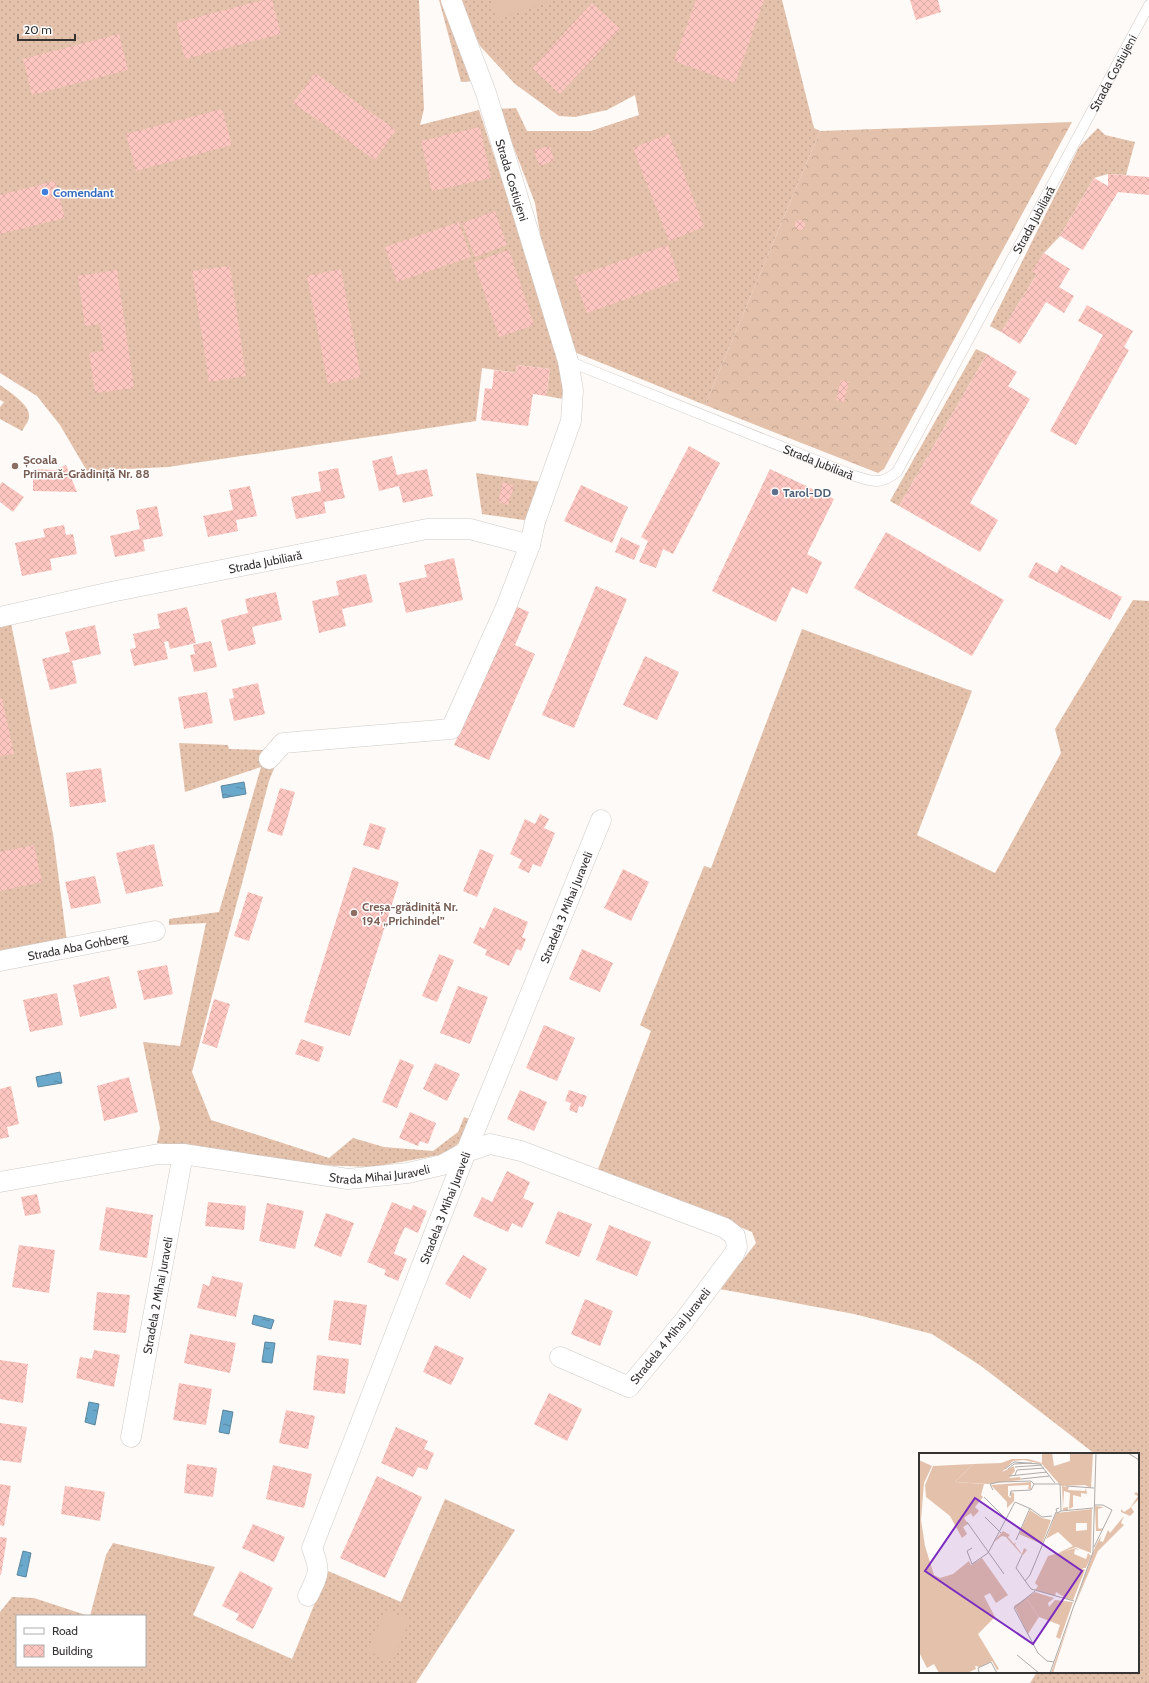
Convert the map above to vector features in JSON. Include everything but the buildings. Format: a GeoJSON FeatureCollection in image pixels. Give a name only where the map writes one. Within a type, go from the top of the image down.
{"type":"FeatureCollection","features":[{"type":"Feature","properties":{"kind":"street","name":"Strada Costiujeni"},"geometry":{"type":"LineString","coordinates":[[451,0],[486,93],[568,360]]}},
{"type":"Feature","properties":{"kind":"street"},"geometry":{"type":"LineString","coordinates":[[269,759],[283,743],[451,729],[506,607],[530,545],[535,522],[571,421],[573,390],[568,360]]}},
{"type":"Feature","properties":{"kind":"street","name":"Strada Jubiliară"},"geometry":{"type":"LineString","coordinates":[[0,617],[111,592],[427,529],[470,529],[530,545]]}},
{"type":"Feature","properties":{"kind":"street","name":"Stradela 3 Mihai Juraveli"},"geometry":{"type":"LineString","coordinates":[[308,1596],[316,1579],[319,1565],[312,1548],[466,1152],[601,820]]}},
{"type":"Feature","properties":{"kind":"street","name":"Strada Aba Gohberg"},"geometry":{"type":"LineString","coordinates":[[0,961],[155,931]]}},
{"type":"Feature","properties":{"kind":"street","name":"Strada Mihai Juraveli"},"geometry":{"type":"LineString","coordinates":[[0,1182],[144,1156],[183,1154],[348,1179],[408,1173],[442,1165],[466,1152],[490,1144],[521,1151],[725,1228],[735,1236],[737,1242]]}},
{"type":"Feature","properties":{"kind":"street","name":"Stradela 2 Mihai Juraveli"},"geometry":{"type":"LineString","coordinates":[[131,1437],[183,1154]]}},
{"type":"Feature","properties":{"kind":"street","name":"Stradela 4 Mihai Juraveli"},"geometry":{"type":"LineString","coordinates":[[560,1357],[629,1387],[684,1321],[730,1260],[737,1247],[737,1242]]}},
{"type":"Feature","properties":{"kind":"lane","name":"Strada Costiujeni"},"geometry":{"type":"LineString","coordinates":[[1075,140],[1149,5]]}},
{"type":"Feature","properties":{"kind":"lane","name":"Strada Jubiliară"},"geometry":{"type":"LineString","coordinates":[[568,360],[855,476],[873,482],[887,480],[897,472],[1075,140]]}},
{"type":"Feature","properties":{"kind":"green space"},"geometry":{"type":"Polygon","coordinates":[[[0,0],[419,0],[424,109],[420,125],[479,110],[563,367],[563,399],[546,396],[550,369],[517,365],[516,373],[482,368],[476,421],[168,467],[87,471],[60,425],[37,396],[0,373],[0,0]]]}},
{"type":"Feature","properties":{"kind":"green space"},"geometry":{"type":"Polygon","coordinates":[[[439,0],[446,0],[475,81],[461,82],[439,0]]]}},
{"type":"Feature","properties":{"kind":"green space"},"geometry":{"type":"Polygon","coordinates":[[[460,0],[782,0],[814,128],[820,131],[705,405],[572,351],[542,246],[535,203],[499,109],[516,108],[527,131],[591,131],[639,115],[635,95],[607,110],[575,117],[559,116],[515,84],[480,46],[460,0]]]}},
{"type":"Feature","properties":{"kind":"green space"},"geometry":{"type":"Polygon","coordinates":[[[491,0],[548,0],[548,2],[497,19],[491,0]]]}},
{"type":"Feature","properties":{"kind":"green space"},"geometry":{"type":"Polygon","coordinates":[[[1072,122],[884,469],[878,473],[705,405],[820,131],[1072,122]]]}},
{"type":"Feature","properties":{"kind":"green space"},"geometry":{"type":"Polygon","coordinates":[[[1098,128],[1105,135],[1135,142],[1126,175],[1108,174],[1094,178],[1060,236],[1044,253],[1033,271],[1037,274],[1001,332],[990,326],[1079,147],[1098,128]]]}},
{"type":"Feature","properties":{"kind":"green space"},"geometry":{"type":"Polygon","coordinates":[[[976,349],[987,354],[899,506],[890,501],[976,349]]]}},
{"type":"Feature","properties":{"kind":"green space"},"geometry":{"type":"Polygon","coordinates":[[[0,385],[23,403],[29,412],[29,419],[22,431],[0,419],[0,407],[4,402],[0,400],[0,385]]]}},
{"type":"Feature","properties":{"kind":"green space"},"geometry":{"type":"Polygon","coordinates":[[[476,473],[541,482],[530,521],[482,514],[476,473]]]}},
{"type":"Feature","properties":{"kind":"green space"},"geometry":{"type":"Polygon","coordinates":[[[1133,600],[1149,601],[1149,1683],[1030,1683],[1036,1673],[1139,1673],[1139,1453],[1094,1453],[981,1366],[932,1334],[854,1314],[720,1289],[756,1243],[752,1232],[598,1169],[651,1031],[640,1025],[704,866],[711,868],[802,629],[972,691],[917,835],[995,873],[1061,753],[1055,729],[1133,600]]]}},
{"type":"Feature","properties":{"kind":"green space"},"geometry":{"type":"Polygon","coordinates":[[[11,623],[53,834],[67,942],[0,955],[0,625],[11,623]]]}},
{"type":"Feature","properties":{"kind":"green space"},"geometry":{"type":"Polygon","coordinates":[[[179,743],[228,745],[229,749],[263,750],[262,766],[275,766],[269,781],[192,1072],[211,1120],[329,1158],[353,1138],[384,1147],[433,1151],[458,1132],[464,1117],[472,1120],[465,1138],[445,1154],[373,1167],[316,1165],[157,1143],[160,1128],[143,1042],[180,1046],[206,923],[169,925],[169,919],[219,912],[261,767],[185,792],[179,743]]]}},
{"type":"Feature","properties":{"kind":"green space"},"geometry":{"type":"Polygon","coordinates":[[[445,1499],[515,1530],[416,1683],[0,1683],[0,1612],[12,1597],[34,1598],[86,1615],[16,1615],[16,1667],[146,1667],[146,1615],[90,1615],[106,1555],[113,1543],[215,1567],[193,1615],[292,1659],[328,1571],[401,1602],[445,1499]]]}},
{"type":"Feature","properties":{"kind":"green space"},"geometry":{"type":"Polygon","coordinates":[[[385,1610],[410,1620],[392,1662],[368,1651],[385,1610]]]}},
{"type":"Feature","properties":{"kind":"water"},"geometry":{"type":"Polygon","coordinates":[[[244,782],[246,794],[223,798],[221,786],[244,782]]]}},
{"type":"Feature","properties":{"kind":"water"},"geometry":{"type":"Polygon","coordinates":[[[60,1072],[62,1083],[38,1087],[36,1077],[60,1072]]]}},
{"type":"Feature","properties":{"kind":"water"},"geometry":{"type":"Polygon","coordinates":[[[254,1315],[274,1320],[271,1329],[252,1324],[254,1315]]]}},
{"type":"Feature","properties":{"kind":"water"},"geometry":{"type":"Polygon","coordinates":[[[265,1342],[275,1343],[272,1363],[262,1362],[265,1342]]]}},
{"type":"Feature","properties":{"kind":"water"},"geometry":{"type":"Polygon","coordinates":[[[89,1402],[99,1404],[95,1425],[85,1422],[89,1402]]]}},
{"type":"Feature","properties":{"kind":"water"},"geometry":{"type":"Polygon","coordinates":[[[223,1410],[233,1412],[229,1434],[219,1432],[223,1410]]]}},
{"type":"Feature","properties":{"kind":"water"},"geometry":{"type":"Polygon","coordinates":[[[23,1551],[31,1553],[26,1577],[17,1575],[23,1551]]]}},
{"type":"Feature","properties":{"kind":"place","name":"Comendant"},"geometry":{"type":"Point","coordinates":[45,192]}},
{"type":"Feature","properties":{"kind":"place","name":"Școala Primară-Grădiniță Nr. 88"},"geometry":{"type":"Point","coordinates":[15,466]}},
{"type":"Feature","properties":{"kind":"place","name":"Tarol-DD"},"geometry":{"type":"Point","coordinates":[775,492]}},
{"type":"Feature","properties":{"kind":"place","name":"Creșa-grădiniță Nr. 194 „Prichindel”"},"geometry":{"type":"Point","coordinates":[354,913]}}]}
